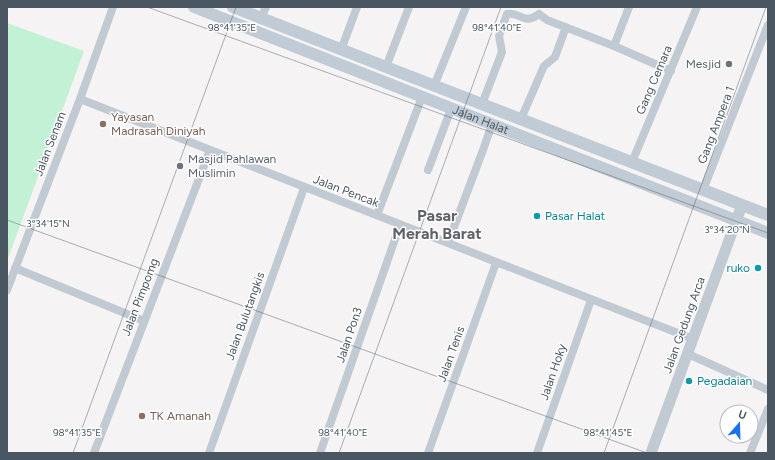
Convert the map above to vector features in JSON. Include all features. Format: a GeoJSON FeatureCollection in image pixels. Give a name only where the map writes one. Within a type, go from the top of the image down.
{"type":"FeatureCollection","features":[{"type":"Feature","properties":{"kind":"main road","name":"Jalan Halat"},"geometry":{"type":"LineString","coordinates":[[194,7],[768,233]]}},
{"type":"Feature","properties":{"kind":"main road","name":"Jalan Halat"},"geometry":{"type":"LineString","coordinates":[[233,7],[263,13],[340,50],[768,214]]}},
{"type":"Feature","properties":{"kind":"street","name":"Jalan Senam"},"geometry":{"type":"LineString","coordinates":[[7,290],[80,100],[113,7]]}},
{"type":"Feature","properties":{"kind":"street"},"geometry":{"type":"LineString","coordinates":[[340,50],[357,7]]}},
{"type":"Feature","properties":{"kind":"street"},"geometry":{"type":"LineString","coordinates":[[386,67],[409,7]]}},
{"type":"Feature","properties":{"kind":"street"},"geometry":{"type":"LineString","coordinates":[[434,86],[466,7]]}},
{"type":"Feature","properties":{"kind":"street"},"geometry":{"type":"LineString","coordinates":[[614,46],[629,7]]}},
{"type":"Feature","properties":{"kind":"street","name":"Gang Cemara"},"geometry":{"type":"LineString","coordinates":[[632,162],[697,7]]}},
{"type":"Feature","properties":{"kind":"street"},"geometry":{"type":"LineString","coordinates":[[482,104],[502,52],[499,36],[507,14],[510,13],[527,19],[533,18],[538,11],[547,20],[614,46],[671,71]]}},
{"type":"Feature","properties":{"kind":"street","name":"Gang Ampera 1"},"geometry":{"type":"LineString","coordinates":[[703,190],[768,25]]}},
{"type":"Feature","properties":{"kind":"street"},"geometry":{"type":"LineString","coordinates":[[521,119],[544,66],[555,56],[566,27]]}},
{"type":"Feature","properties":{"kind":"street"},"geometry":{"type":"LineString","coordinates":[[377,215],[422,97]]}},
{"type":"Feature","properties":{"kind":"street","name":"Jalan Pencak"},"geometry":{"type":"LineString","coordinates":[[80,100],[591,300],[693,338]]}},
{"type":"Feature","properties":{"kind":"street"},"geometry":{"type":"LineString","coordinates":[[428,170],[451,109]]}},
{"type":"Feature","properties":{"kind":"street"},"geometry":{"type":"LineString","coordinates":[[448,244],[492,124]]}},
{"type":"Feature","properties":{"kind":"street","name":"Jalan Pimpomg"},"geometry":{"type":"LineString","coordinates":[[94,453],[210,150]]}},
{"type":"Feature","properties":{"kind":"street","name":"Jalan Bulutangkis"},"geometry":{"type":"LineString","coordinates":[[208,453],[304,188]]}},
{"type":"Feature","properties":{"kind":"street","name":"Jalan Gedung Arca"},"geometry":{"type":"LineString","coordinates":[[652,453],[742,205]]}},
{"type":"Feature","properties":{"kind":"street","name":"Jalan Pon3"},"geometry":{"type":"LineString","coordinates":[[320,453],[400,225]]}},
{"type":"Feature","properties":{"kind":"street","name":"Jalan Tenis"},"geometry":{"type":"LineString","coordinates":[[428,453],[496,262]]}},
{"type":"Feature","properties":{"kind":"street"},"geometry":{"type":"LineString","coordinates":[[15,268],[144,321]]}},
{"type":"Feature","properties":{"kind":"street","name":"Jalan Hoky"},"geometry":{"type":"LineString","coordinates":[[538,453],[591,300]]}},
{"type":"Feature","properties":{"kind":"street"},"geometry":{"type":"LineString","coordinates":[[688,354],[768,390]]}},
{"type":"Feature","properties":{"kind":"street"},"geometry":{"type":"LineString","coordinates":[[750,453],[768,409]]}},
{"type":"Feature","properties":{"kind":"green space"},"geometry":{"type":"Polygon","coordinates":[[[7,23],[84,51],[7,261],[7,23]]]}},
{"type":"Feature","properties":{"kind":"place","name":"Mesjid"},"geometry":{"type":"Point","coordinates":[729,64]}},
{"type":"Feature","properties":{"kind":"place","name":"Yayasan Madrasah Diniyah"},"geometry":{"type":"Point","coordinates":[103,124]}},
{"type":"Feature","properties":{"kind":"place","name":"Masjid Pahlawan Muslimin"},"geometry":{"type":"Point","coordinates":[180,166]}},
{"type":"Feature","properties":{"kind":"place","name":"Pasar Halat"},"geometry":{"type":"Point","coordinates":[537,216]}},
{"type":"Feature","properties":{"kind":"place","name":"ruko"},"geometry":{"type":"Point","coordinates":[758,268]}},
{"type":"Feature","properties":{"kind":"place","name":"Pegadaian"},"geometry":{"type":"Point","coordinates":[689,381]}},
{"type":"Feature","properties":{"kind":"place","name":"TK Amanah"},"geometry":{"type":"Point","coordinates":[142,416]}},
{"type":"Feature","properties":{"kind":"district","name":"Pasar Merah Barat"},"geometry":{"type":"Point","coordinates":[437,224]}}]}
